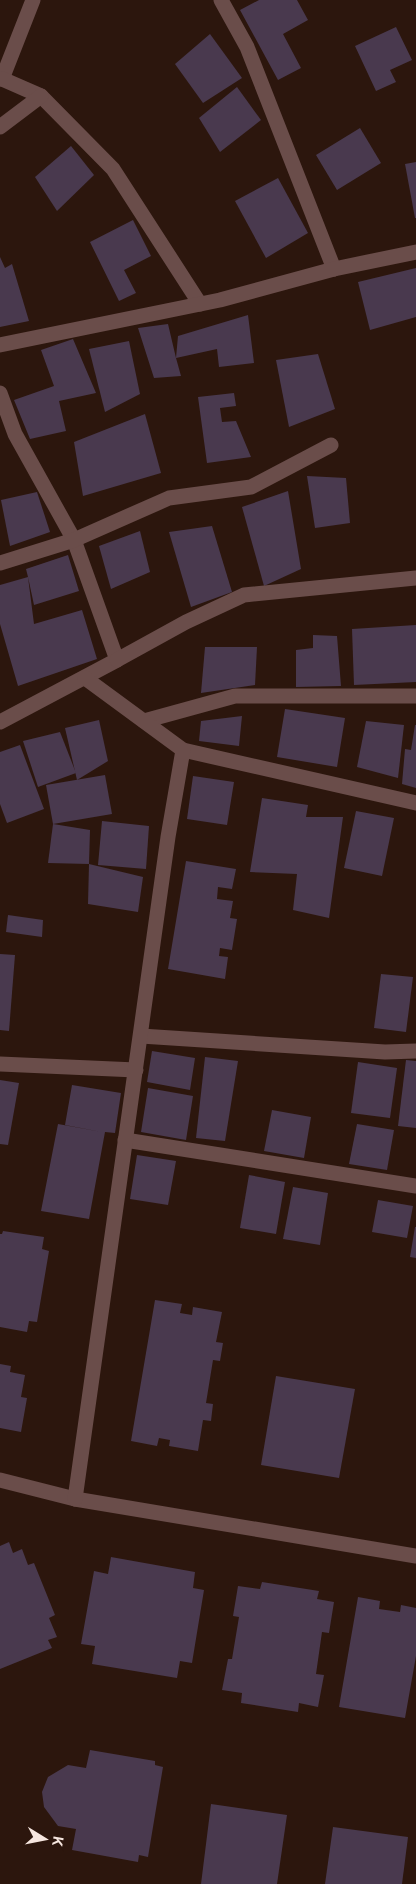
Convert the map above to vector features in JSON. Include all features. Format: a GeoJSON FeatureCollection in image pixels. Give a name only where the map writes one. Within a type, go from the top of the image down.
{"type":"FeatureCollection","features":[{"type":"Feature","properties":{"kind":"street"},"geometry":{"type":"LineString","coordinates":[[32,0],[1,79],[41,96],[113,169],[200,304]]}},
{"type":"Feature","properties":{"kind":"street"},"geometry":{"type":"LineString","coordinates":[[221,0],[247,47],[334,269]]}},
{"type":"Feature","properties":{"kind":"street"},"geometry":{"type":"LineString","coordinates":[[0,127],[41,96]]}},
{"type":"Feature","properties":{"kind":"street"},"geometry":{"type":"LineString","coordinates":[[0,345],[200,304],[334,269],[416,252]]}},
{"type":"Feature","properties":{"kind":"street"},"geometry":{"type":"LineString","coordinates":[[0,394],[15,434],[74,540],[117,660]]}},
{"type":"Feature","properties":{"kind":"street"},"geometry":{"type":"LineString","coordinates":[[0,563],[74,540],[169,498],[251,487],[331,446]]}},
{"type":"Feature","properties":{"kind":"street"},"geometry":{"type":"LineString","coordinates":[[0,722],[186,622],[244,594],[416,578]]}},
{"type":"Feature","properties":{"kind":"street"},"geometry":{"type":"LineString","coordinates":[[85,678],[183,750],[416,803]]}},
{"type":"Feature","properties":{"kind":"street"},"geometry":{"type":"LineString","coordinates":[[144,721],[235,696],[416,696]]}},
{"type":"Feature","properties":{"kind":"street"},"geometry":{"type":"LineString","coordinates":[[75,1499],[168,837],[183,750]]}},
{"type":"Feature","properties":{"kind":"street"},"geometry":{"type":"LineString","coordinates":[[141,1036],[385,1052],[416,1051]]}},
{"type":"Feature","properties":{"kind":"street"},"geometry":{"type":"LineString","coordinates":[[0,1064],[136,1070]]}},
{"type":"Feature","properties":{"kind":"street"},"geometry":{"type":"LineString","coordinates":[[125,1140],[416,1186]]}},
{"type":"Feature","properties":{"kind":"street"},"geometry":{"type":"LineString","coordinates":[[0,1480],[75,1499],[416,1556]]}},
{"type":"Feature","properties":{"kind":"building"},"geometry":{"type":"Polygon","coordinates":[[[259,0],[297,0],[308,20],[283,34],[301,68],[278,80],[240,10],[259,0]]]}},
{"type":"Feature","properties":{"kind":"building"},"geometry":{"type":"Polygon","coordinates":[[[396,27],[412,60],[390,70],[396,82],[376,91],[355,46],[396,27]]]}},
{"type":"Feature","properties":{"kind":"building"},"geometry":{"type":"Polygon","coordinates":[[[210,34],[242,78],[203,103],[175,64],[210,34]]]}},
{"type":"Feature","properties":{"kind":"building"},"geometry":{"type":"Polygon","coordinates":[[[237,87],[261,120],[220,152],[199,118],[237,87]]]}},
{"type":"Feature","properties":{"kind":"building"},"geometry":{"type":"Polygon","coordinates":[[[360,128],[381,163],[337,190],[316,155],[360,128]]]}},
{"type":"Feature","properties":{"kind":"building"},"geometry":{"type":"Polygon","coordinates":[[[71,146],[94,175],[57,211],[35,177],[71,146]]]}},
{"type":"Feature","properties":{"kind":"building"},"geometry":{"type":"Polygon","coordinates":[[[416,162],[416,218],[415,218],[405,164],[416,162]]]}},
{"type":"Feature","properties":{"kind":"building"},"geometry":{"type":"Polygon","coordinates":[[[278,178],[308,233],[266,258],[235,201],[278,178]]]}},
{"type":"Feature","properties":{"kind":"building"},"geometry":{"type":"Polygon","coordinates":[[[133,220],[151,256],[124,270],[136,293],[119,301],[90,242],[133,220]]]}},
{"type":"Feature","properties":{"kind":"building"},"geometry":{"type":"Polygon","coordinates":[[[0,257],[5,268],[12,264],[29,321],[0,327],[0,257]]]}},
{"type":"Feature","properties":{"kind":"building"},"geometry":{"type":"Polygon","coordinates":[[[416,268],[416,317],[370,330],[358,282],[416,268]]]}},
{"type":"Feature","properties":{"kind":"building"},"geometry":{"type":"Polygon","coordinates":[[[248,315],[254,363],[219,367],[217,349],[176,358],[178,336],[248,315]]]}},
{"type":"Feature","properties":{"kind":"building"},"geometry":{"type":"Polygon","coordinates":[[[168,324],[181,376],[154,378],[138,328],[168,324]]]}},
{"type":"Feature","properties":{"kind":"building"},"geometry":{"type":"Polygon","coordinates":[[[73,339],[96,393],[59,401],[66,431],[30,439],[14,400],[54,386],[41,350],[73,339]]]}},
{"type":"Feature","properties":{"kind":"building"},"geometry":{"type":"Polygon","coordinates":[[[129,341],[140,394],[105,412],[89,349],[129,341]]]}},
{"type":"Feature","properties":{"kind":"building"},"geometry":{"type":"Polygon","coordinates":[[[318,354],[335,409],[289,427],[276,360],[318,354]]]}},
{"type":"Feature","properties":{"kind":"building"},"geometry":{"type":"Polygon","coordinates":[[[234,393],[236,406],[220,408],[222,422],[236,421],[251,457],[207,463],[198,397],[234,393]]]}},
{"type":"Feature","properties":{"kind":"building"},"geometry":{"type":"Polygon","coordinates":[[[145,414],[161,473],[83,496],[74,442],[145,414]]]}},
{"type":"Feature","properties":{"kind":"building"},"geometry":{"type":"Polygon","coordinates":[[[307,476],[346,478],[350,523],[315,528],[307,476]]]}},
{"type":"Feature","properties":{"kind":"building"},"geometry":{"type":"Polygon","coordinates":[[[288,491],[301,569],[264,586],[242,507],[288,491]]]}},
{"type":"Feature","properties":{"kind":"building"},"geometry":{"type":"Polygon","coordinates":[[[37,492],[50,532],[10,546],[1,500],[37,492]]]}},
{"type":"Feature","properties":{"kind":"building"},"geometry":{"type":"Polygon","coordinates":[[[212,526],[232,592],[191,607],[169,532],[212,526]]]}},
{"type":"Feature","properties":{"kind":"building"},"geometry":{"type":"Polygon","coordinates":[[[140,531],[150,572],[111,589],[99,546],[140,531]]]}},
{"type":"Feature","properties":{"kind":"building"},"geometry":{"type":"Polygon","coordinates":[[[68,555],[79,591],[34,605],[26,569],[68,555]]]}},
{"type":"Feature","properties":{"kind":"building"},"geometry":{"type":"Polygon","coordinates":[[[28,577],[34,624],[82,610],[97,659],[18,686],[0,624],[0,585],[28,577]]]}},
{"type":"Feature","properties":{"kind":"building"},"geometry":{"type":"Polygon","coordinates":[[[416,625],[416,682],[354,685],[352,629],[416,625]]]}},
{"type":"Feature","properties":{"kind":"building"},"geometry":{"type":"Polygon","coordinates":[[[313,635],[337,636],[341,686],[296,687],[296,650],[313,648],[313,635]]]}},
{"type":"Feature","properties":{"kind":"building"},"geometry":{"type":"Polygon","coordinates":[[[205,647],[257,647],[255,685],[201,693],[205,647]]]}},
{"type":"Feature","properties":{"kind":"building"},"geometry":{"type":"Polygon","coordinates":[[[285,709],[345,718],[337,767],[277,757],[285,709]]]}},
{"type":"Feature","properties":{"kind":"building"},"geometry":{"type":"Polygon","coordinates":[[[242,716],[239,746],[199,741],[201,721],[242,716]]]}},
{"type":"Feature","properties":{"kind":"building"},"geometry":{"type":"Polygon","coordinates":[[[99,720],[108,761],[77,780],[65,728],[99,720]]]}},
{"type":"Feature","properties":{"kind":"building"},"geometry":{"type":"Polygon","coordinates":[[[366,721],[404,725],[398,778],[357,767],[366,721]]]}},
{"type":"Feature","properties":{"kind":"building"},"geometry":{"type":"Polygon","coordinates":[[[415,725],[416,788],[402,784],[405,749],[411,750],[415,725]]]}},
{"type":"Feature","properties":{"kind":"building"},"geometry":{"type":"Polygon","coordinates":[[[60,732],[76,773],[38,787],[23,741],[60,732]]]}},
{"type":"Feature","properties":{"kind":"building"},"geometry":{"type":"Polygon","coordinates":[[[20,745],[44,809],[7,823],[0,804],[0,752],[20,745]]]}},
{"type":"Feature","properties":{"kind":"building"},"geometry":{"type":"Polygon","coordinates":[[[105,775],[112,814],[53,824],[46,785],[105,775]]]}},
{"type":"Feature","properties":{"kind":"building"},"geometry":{"type":"Polygon","coordinates":[[[193,776],[234,782],[227,825],[187,819],[193,776]]]}},
{"type":"Feature","properties":{"kind":"building"},"geometry":{"type":"Polygon","coordinates":[[[262,798],[308,805],[306,817],[343,817],[329,918],[293,910],[297,874],[250,872],[262,798]]]}},
{"type":"Feature","properties":{"kind":"building"},"geometry":{"type":"Polygon","coordinates":[[[356,811],[394,818],[382,876],[344,868],[356,811]]]}},
{"type":"Feature","properties":{"kind":"building"},"geometry":{"type":"Polygon","coordinates":[[[102,821],[149,826],[146,869],[98,865],[102,821]]]}},
{"type":"Feature","properties":{"kind":"building"},"geometry":{"type":"Polygon","coordinates":[[[53,824],[90,830],[89,864],[48,863],[53,824]]]}},
{"type":"Feature","properties":{"kind":"building"},"geometry":{"type":"Polygon","coordinates":[[[186,861],[236,869],[232,889],[218,887],[217,899],[233,901],[230,918],[237,919],[232,950],[220,948],[219,956],[228,957],[225,979],[168,969],[186,861]]]}},
{"type":"Feature","properties":{"kind":"building"},"geometry":{"type":"Polygon","coordinates":[[[89,864],[143,877],[138,912],[88,904],[89,864]]]}},
{"type":"Feature","properties":{"kind":"building"},"geometry":{"type":"Polygon","coordinates":[[[8,915],[43,920],[42,937],[6,932],[8,915]]]}},
{"type":"Feature","properties":{"kind":"building"},"geometry":{"type":"Polygon","coordinates":[[[0,954],[15,955],[9,1031],[0,1030],[0,954]]]}},
{"type":"Feature","properties":{"kind":"building"},"geometry":{"type":"Polygon","coordinates":[[[381,974],[413,977],[406,1032],[374,1028],[381,974]]]}},
{"type":"Feature","properties":{"kind":"building"},"geometry":{"type":"Polygon","coordinates":[[[152,1051],[195,1058],[190,1090],[147,1082],[152,1051]]]}},
{"type":"Feature","properties":{"kind":"building"},"geometry":{"type":"Polygon","coordinates":[[[205,1057],[238,1061],[225,1141],[196,1138],[205,1057]]]}},
{"type":"Feature","properties":{"kind":"building"},"geometry":{"type":"Polygon","coordinates":[[[406,1060],[416,1061],[416,1128],[398,1126],[406,1060]]]}},
{"type":"Feature","properties":{"kind":"building"},"geometry":{"type":"Polygon","coordinates":[[[358,1062],[397,1068],[390,1118],[351,1113],[358,1062]]]}},
{"type":"Feature","properties":{"kind":"building"},"geometry":{"type":"Polygon","coordinates":[[[0,1080],[19,1083],[8,1145],[0,1144],[0,1080]]]}},
{"type":"Feature","properties":{"kind":"building"},"geometry":{"type":"Polygon","coordinates":[[[72,1085],[121,1093],[115,1133],[105,1132],[89,1219],[41,1211],[58,1124],[102,1132],[65,1125],[72,1085]]]}},
{"type":"Feature","properties":{"kind":"building"},"geometry":{"type":"Polygon","coordinates":[[[148,1088],[193,1096],[186,1140],[141,1132],[148,1088]]]}},
{"type":"Feature","properties":{"kind":"building"},"geometry":{"type":"Polygon","coordinates":[[[272,1110],[311,1117],[304,1158],[264,1151],[272,1110]]]}},
{"type":"Feature","properties":{"kind":"building"},"geometry":{"type":"Polygon","coordinates":[[[357,1124],[394,1130],[387,1170],[349,1164],[357,1124]]]}},
{"type":"Feature","properties":{"kind":"building"},"geometry":{"type":"Polygon","coordinates":[[[137,1155],[176,1161],[168,1205],[130,1199],[137,1155]]]}},
{"type":"Feature","properties":{"kind":"building"},"geometry":{"type":"Polygon","coordinates":[[[249,1175],[285,1182],[276,1234],[240,1228],[249,1175]]]}},
{"type":"Feature","properties":{"kind":"building"},"geometry":{"type":"Polygon","coordinates":[[[293,1187],[328,1193],[320,1245],[283,1239],[293,1187]]]}},
{"type":"Feature","properties":{"kind":"building"},"geometry":{"type":"Polygon","coordinates":[[[378,1200],[413,1206],[407,1238],[372,1232],[378,1200]]]}},
{"type":"Feature","properties":{"kind":"building"},"geometry":{"type":"Polygon","coordinates":[[[416,1227],[416,1258],[410,1257],[416,1227]]]}},
{"type":"Feature","properties":{"kind":"building"},"geometry":{"type":"Polygon","coordinates":[[[3,1231],[44,1237],[42,1249],[49,1251],[37,1322],[29,1321],[27,1332],[0,1327],[0,1234],[3,1231]]]}},
{"type":"Feature","properties":{"kind":"building"},"geometry":{"type":"Polygon","coordinates":[[[155,1300],[182,1304],[180,1313],[192,1315],[193,1307],[222,1312],[216,1342],[223,1343],[220,1361],[213,1360],[206,1403],[213,1404],[211,1421],[203,1420],[198,1451],[169,1446],[170,1440],[159,1438],[157,1446],[131,1441],[155,1300]]]}},
{"type":"Feature","properties":{"kind":"building"},"geometry":{"type":"Polygon","coordinates":[[[0,1364],[11,1366],[10,1372],[25,1375],[21,1397],[27,1398],[21,1432],[0,1428],[0,1364]]]}},
{"type":"Feature","properties":{"kind":"building"},"geometry":{"type":"Polygon","coordinates":[[[276,1376],[355,1389],[339,1478],[261,1465],[276,1376]]]}},
{"type":"Feature","properties":{"kind":"building"},"geometry":{"type":"Polygon","coordinates":[[[9,1542],[13,1553],[22,1549],[28,1565],[34,1563],[55,1615],[49,1618],[57,1637],[48,1640],[52,1648],[0,1669],[0,1546],[9,1542]]]}},
{"type":"Feature","properties":{"kind":"building"},"geometry":{"type":"Polygon","coordinates":[[[111,1557],[195,1572],[193,1588],[204,1590],[192,1663],[180,1661],[177,1678],[92,1664],[95,1646],[81,1644],[94,1571],[108,1574],[111,1557]]]}},
{"type":"Feature","properties":{"kind":"building"},"geometry":{"type":"Polygon","coordinates":[[[262,1582],[319,1591],[317,1599],[334,1602],[329,1633],[322,1632],[316,1674],[324,1675],[318,1707],[299,1703],[298,1712],[241,1703],[242,1693],[222,1690],[228,1659],[232,1659],[239,1617],[233,1616],[238,1586],[260,1589],[262,1582]]]}},
{"type":"Feature","properties":{"kind":"building"},"geometry":{"type":"Polygon","coordinates":[[[358,1597],[380,1601],[379,1609],[400,1612],[401,1605],[416,1608],[416,1656],[405,1718],[339,1707],[358,1597]]]}},
{"type":"Feature","properties":{"kind":"building"},"geometry":{"type":"Polygon","coordinates":[[[90,1750],[155,1761],[155,1765],[163,1767],[148,1857],[139,1855],[138,1862],[72,1850],[76,1829],[58,1826],[44,1807],[42,1792],[48,1777],[68,1765],[86,1768],[90,1750]]]}},
{"type":"Feature","properties":{"kind":"building"},"geometry":{"type":"Polygon","coordinates":[[[211,1804],[287,1815],[277,1884],[201,1884],[211,1804]]]}},
{"type":"Feature","properties":{"kind":"building"},"geometry":{"type":"Polygon","coordinates":[[[333,1827],[408,1837],[402,1884],[325,1884],[333,1827]]]}}]}
